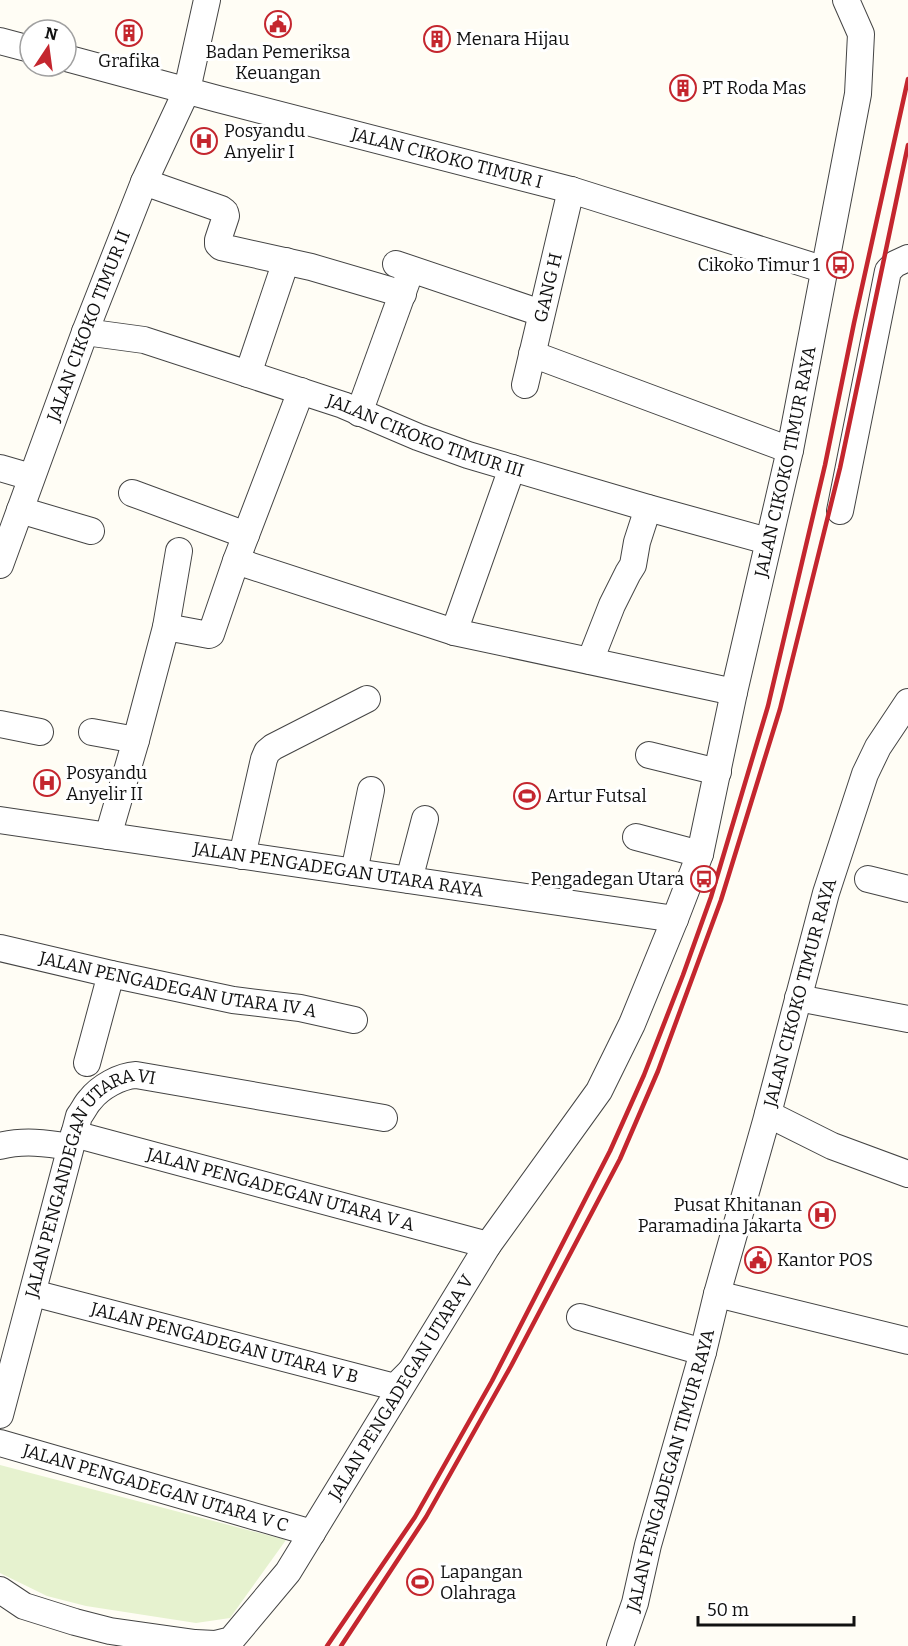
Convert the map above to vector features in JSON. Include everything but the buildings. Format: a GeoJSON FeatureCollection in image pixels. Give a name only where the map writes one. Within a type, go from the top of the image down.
{"type":"FeatureCollection","features":[{"type":"Feature","properties":{"kind":"street","name":"JALAN CIKOKO TIMUR II"},"geometry":{"type":"LineString","coordinates":[[0,565],[85,332],[144,182],[187,90],[207,0]]}},
{"type":"Feature","properties":{"kind":"street","name":"JALAN CIKOKO TIMUR RAYA"},"geometry":{"type":"LineString","coordinates":[[675,920],[700,854],[734,692],[790,450],[858,94],[861,34],[846,0]]}},
{"type":"Feature","properties":{"kind":"street"},"geometry":{"type":"LineString","coordinates":[[0,41],[18,46]]}},
{"type":"Feature","properties":{"kind":"street","name":"JALAN CIKOKO TIMUR I"},"geometry":{"type":"LineString","coordinates":[[78,61],[571,190],[825,270]]}},
{"type":"Feature","properties":{"kind":"street"},"geometry":{"type":"LineString","coordinates":[[144,182],[225,212],[226,216],[218,240],[221,247],[331,272],[403,294]]}},
{"type":"Feature","properties":{"kind":"street","name":"GANG H"},"geometry":{"type":"LineString","coordinates":[[525,385],[571,190]]}},
{"type":"Feature","properties":{"kind":"street"},"geometry":{"type":"LineString","coordinates":[[840,511],[888,271],[895,264],[908,258]]}},
{"type":"Feature","properties":{"kind":"street"},"geometry":{"type":"LineString","coordinates":[[248,374],[286,261]]}},
{"type":"Feature","properties":{"kind":"street"},"geometry":{"type":"LineString","coordinates":[[359,413],[403,294],[404,267],[541,313]]}},
{"type":"Feature","properties":{"kind":"street","name":"JALAN CIKOKO TIMUR III"},"geometry":{"type":"LineString","coordinates":[[85,332],[144,340],[343,405],[458,451],[768,541]]}},
{"type":"Feature","properties":{"kind":"street"},"geometry":{"type":"LineString","coordinates":[[532,354],[790,450]]}},
{"type":"Feature","properties":{"kind":"street"},"geometry":{"type":"LineString","coordinates":[[166,627],[211,634],[236,561],[302,391]]}},
{"type":"Feature","properties":{"kind":"street"},"geometry":{"type":"LineString","coordinates":[[0,468],[31,477]]}},
{"type":"Feature","properties":{"kind":"street"},"geometry":{"type":"LineString","coordinates":[[453,632],[512,468]]}},
{"type":"Feature","properties":{"kind":"street"},"geometry":{"type":"LineString","coordinates":[[132,493],[246,535]]}},
{"type":"Feature","properties":{"kind":"street"},"geometry":{"type":"LineString","coordinates":[[590,661],[612,604],[633,565],[637,542],[648,508]]}},
{"type":"Feature","properties":{"kind":"street"},"geometry":{"type":"LineString","coordinates":[[20,510],[91,531]]}},
{"type":"Feature","properties":{"kind":"street"},"geometry":{"type":"LineString","coordinates":[[108,836],[166,627],[179,551]]}},
{"type":"Feature","properties":{"kind":"street"},"geometry":{"type":"LineString","coordinates":[[236,561],[453,632],[734,692]]}},
{"type":"Feature","properties":{"kind":"street"},"geometry":{"type":"LineString","coordinates":[[242,855],[267,752],[368,699]]}},
{"type":"Feature","properties":{"kind":"street","name":"JALAN CIKOKO TIMUR RAYA"},"geometry":{"type":"LineString","coordinates":[[717,1294],[768,1114],[826,892],[865,774],[878,747],[904,713]]}},
{"type":"Feature","properties":{"kind":"street"},"geometry":{"type":"LineString","coordinates":[[0,724],[40,732]]}},
{"type":"Feature","properties":{"kind":"street"},"geometry":{"type":"LineString","coordinates":[[92,732],[136,740]]}},
{"type":"Feature","properties":{"kind":"street"},"geometry":{"type":"LineString","coordinates":[[649,755],[718,772]]}},
{"type":"Feature","properties":{"kind":"street"},"geometry":{"type":"LineString","coordinates":[[354,872],[371,790]]}},
{"type":"Feature","properties":{"kind":"street"},"geometry":{"type":"LineString","coordinates":[[409,880],[425,819]]}},
{"type":"Feature","properties":{"kind":"street","name":"JALAN PENGADEGAN UTARA RAYA"},"geometry":{"type":"LineString","coordinates":[[0,820],[675,920]]}},
{"type":"Feature","properties":{"kind":"street"},"geometry":{"type":"LineString","coordinates":[[636,837],[700,854]]}},
{"type":"Feature","properties":{"kind":"street"},"geometry":{"type":"LineString","coordinates":[[868,879],[908,889]]}},
{"type":"Feature","properties":{"kind":"street","name":"JALAN PENGADEGAN UTARA V"},"geometry":{"type":"LineString","coordinates":[[0,1590],[24,1606],[98,1628],[195,1644],[215,1644],[231,1640],[288,1572],[488,1245],[600,1091],[632,1024],[675,920]]}},
{"type":"Feature","properties":{"kind":"street","name":"JALAN PENGADEGAN UTARA IV A"},"geometry":{"type":"LineString","coordinates":[[0,948],[233,1000],[300,1008],[354,1020]]}},
{"type":"Feature","properties":{"kind":"street"},"geometry":{"type":"LineString","coordinates":[[87,1063],[111,974]]}},
{"type":"Feature","properties":{"kind":"street"},"geometry":{"type":"LineString","coordinates":[[798,998],[908,1019]]}},
{"type":"Feature","properties":{"kind":"street","name":"JALAN PENGANDEGAN UTARA VI"},"geometry":{"type":"LineString","coordinates":[[1,1410],[79,1116],[90,1099],[101,1090],[119,1079],[136,1075],[384,1118]]}},
{"type":"Feature","properties":{"kind":"street"},"geometry":{"type":"LineString","coordinates":[[768,1114],[832,1146],[908,1174]]}},
{"type":"Feature","properties":{"kind":"street","name":"JALAN PENGADEGAN UTARA V A"},"geometry":{"type":"LineString","coordinates":[[0,1146],[15,1142],[52,1144],[72,1140],[488,1245]]}},
{"type":"Feature","properties":{"kind":"street","name":"JALAN PENGADEGAN UTARA V B"},"geometry":{"type":"LineString","coordinates":[[33,1293],[395,1387],[410,1372]]}},
{"type":"Feature","properties":{"kind":"street"},"geometry":{"type":"LineString","coordinates":[[717,1294],[908,1341]]}},
{"type":"Feature","properties":{"kind":"street","name":"JALAN PENGADEGAN TIMUR RAYA"},"geometry":{"type":"LineString","coordinates":[[620,1646],[635,1603],[648,1545],[704,1352],[717,1294]]}},
{"type":"Feature","properties":{"kind":"street"},"geometry":{"type":"LineString","coordinates":[[580,1317],[704,1352]]}},
{"type":"Feature","properties":{"kind":"street","name":"JALAN PENGADEGAN UTARA V C"},"geometry":{"type":"LineString","coordinates":[[0,1443],[312,1533]]}},
{"type":"Feature","properties":{"kind":"green space"},"geometry":{"type":"Polygon","coordinates":[[[0,1465],[286,1540],[230,1618],[196,1623],[86,1606],[47,1596],[0,1573],[0,1465]]]}},
{"type":"Feature","properties":{"kind":"green space","name":"Lapangan Olahraga"},"geometry":{"type":"Polygon","coordinates":[[[418,1567],[434,1576],[422,1597],[407,1588],[418,1567]]]}},
{"type":"Feature","properties":{"kind":"railway"},"geometry":{"type":"LineString","coordinates":[[327,1646],[415,1517],[492,1381],[610,1151],[644,1075],[683,975],[711,897],[768,706],[825,465],[908,79]]}},
{"type":"Feature","properties":{"kind":"railway"},"geometry":{"type":"LineString","coordinates":[[341,1646],[426,1517],[511,1366],[620,1159],[658,1071],[721,900],[780,709],[840,468],[908,145]]}},
{"type":"Feature","properties":{"kind":"place","name":"Badan Pemeriksa Keuangan"},"geometry":{"type":"Point","coordinates":[278,24]}},
{"type":"Feature","properties":{"kind":"place","name":"Grafika"},"geometry":{"type":"Point","coordinates":[129,33]}},
{"type":"Feature","properties":{"kind":"place","name":"Menara Hijau"},"geometry":{"type":"Point","coordinates":[437,39]}},
{"type":"Feature","properties":{"kind":"place","name":"PT Roda Mas"},"geometry":{"type":"Point","coordinates":[683,88]}},
{"type":"Feature","properties":{"kind":"place","name":"Posyandu Anyelir I"},"geometry":{"type":"Point","coordinates":[204,141]}},
{"type":"Feature","properties":{"kind":"place","name":"Cikoko Timur 1"},"geometry":{"type":"Point","coordinates":[840,265]}},
{"type":"Feature","properties":{"kind":"place","name":"Posyandu Anyelir II"},"geometry":{"type":"Point","coordinates":[47,783]}},
{"type":"Feature","properties":{"kind":"place","name":"Artur Futsal"},"geometry":{"type":"Point","coordinates":[527,796]}},
{"type":"Feature","properties":{"kind":"place","name":"Pengadegan Utara"},"geometry":{"type":"Point","coordinates":[704,879]}},
{"type":"Feature","properties":{"kind":"place","name":"Pusat Khitanan Paramadina Jakarta"},"geometry":{"type":"Point","coordinates":[822,1215]}},
{"type":"Feature","properties":{"kind":"place","name":"Kantor POS"},"geometry":{"type":"Point","coordinates":[758,1260]}},
{"type":"Feature","properties":{"kind":"place","name":"Lapangan Olahraga"},"geometry":{"type":"Point","coordinates":[420,1582]}}]}
